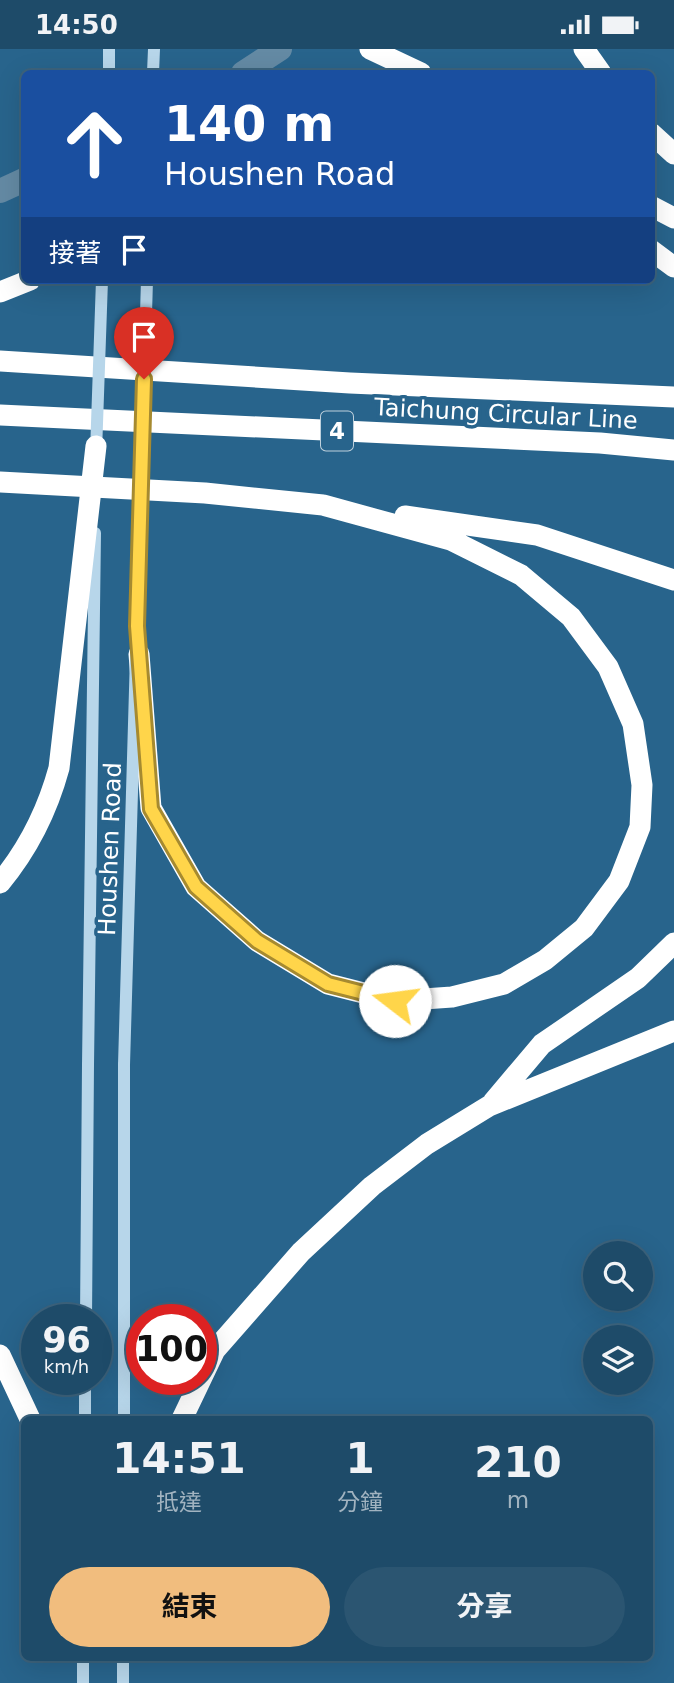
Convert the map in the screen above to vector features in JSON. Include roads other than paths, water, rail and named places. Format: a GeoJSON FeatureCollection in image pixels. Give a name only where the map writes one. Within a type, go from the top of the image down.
{"type":"FeatureCollection","features":[{"type":"Feature","properties":{"kind":"highway"},"geometry":{"type":"LineString","coordinates":[[584,49],[599,70]]}},
{"type":"Feature","properties":{"kind":"highway"},"geometry":{"type":"LineString","coordinates":[[379,53],[415,70]]}},
{"type":"Feature","properties":{"kind":"highway"},"geometry":{"type":"LineString","coordinates":[[655,137],[674,155]]}},
{"type":"Feature","properties":{"kind":"highway"},"geometry":{"type":"LineString","coordinates":[[655,208],[674,218]]}},
{"type":"Feature","properties":{"kind":"highway"},"geometry":{"type":"LineString","coordinates":[[655,253],[674,267]]}},
{"type":"Feature","properties":{"kind":"highway"},"geometry":{"type":"LineString","coordinates":[[0,292],[21,284]]}},
{"type":"Feature","properties":{"kind":"highway","name":"Taichung Circular Line"},"geometry":{"type":"LineString","coordinates":[[0,361],[336,382],[674,397]]}},
{"type":"Feature","properties":{"kind":"highway","name":"Taichung Circular Line"},"geometry":{"type":"LineString","coordinates":[[0,415],[600,443],[674,450]]}},
{"type":"Feature","properties":{"kind":"highway"},"geometry":{"type":"LineString","coordinates":[[0,883],[19,860],[48,809],[59,768],[96,446]]}},
{"type":"Feature","properties":{"kind":"highway"},"geometry":{"type":"LineString","coordinates":[[0,482],[205,493],[323,505],[537,535],[674,580]]}},
{"type":"Feature","properties":{"kind":"highway"},"geometry":{"type":"LineString","coordinates":[[137,626],[151,809],[196,887],[257,941],[328,984],[395,1001],[452,997],[504,984],[545,960],[584,928],[619,881],[640,827],[642,785],[633,724],[608,667],[571,617],[521,575],[451,540],[323,505]]}},
{"type":"Feature","properties":{"kind":"highway"},"geometry":{"type":"LineString","coordinates":[[489,1106],[542,1044],[638,978],[674,943]]}},
{"type":"Feature","properties":{"kind":"highway"},"geometry":{"type":"LineString","coordinates":[[182,1416],[215,1350],[301,1252],[372,1186],[427,1144],[489,1106],[674,1031]]}},
{"type":"Feature","properties":{"kind":"highway"},"geometry":{"type":"LineString","coordinates":[[0,1355],[29,1416]]}},
{"type":"Feature","properties":{"kind":"street"},"geometry":{"type":"LineString","coordinates":[[109,70],[110,49]]}},
{"type":"Feature","properties":{"kind":"street"},"geometry":{"type":"LineString","coordinates":[[153,70],[154,49]]}},
{"type":"Feature","properties":{"kind":"street","name":"Houshen Road"},"geometry":{"type":"LineString","coordinates":[[86,1304],[96,446],[102,284]]}},
{"type":"Feature","properties":{"kind":"street","name":"Houshen Road"},"geometry":{"type":"LineString","coordinates":[[124,1416],[124,1065],[147,284]]}},
{"type":"Feature","properties":{"kind":"street"},"geometry":{"type":"LineString","coordinates":[[85,1395],[85,1416]]}},
{"type":"Feature","properties":{"kind":"street"},"geometry":{"type":"LineString","coordinates":[[83,1661],[83,1683]]}},
{"type":"Feature","properties":{"kind":"street"},"geometry":{"type":"LineString","coordinates":[[123,1661],[123,1683]]}},
{"type":"Feature","properties":{"kind":"waterway"},"geometry":{"type":"LineString","coordinates":[[248,70],[280,49]]}},
{"type":"Feature","properties":{"kind":"waterway"},"geometry":{"type":"LineString","coordinates":[[0,191],[21,181]]}}]}
